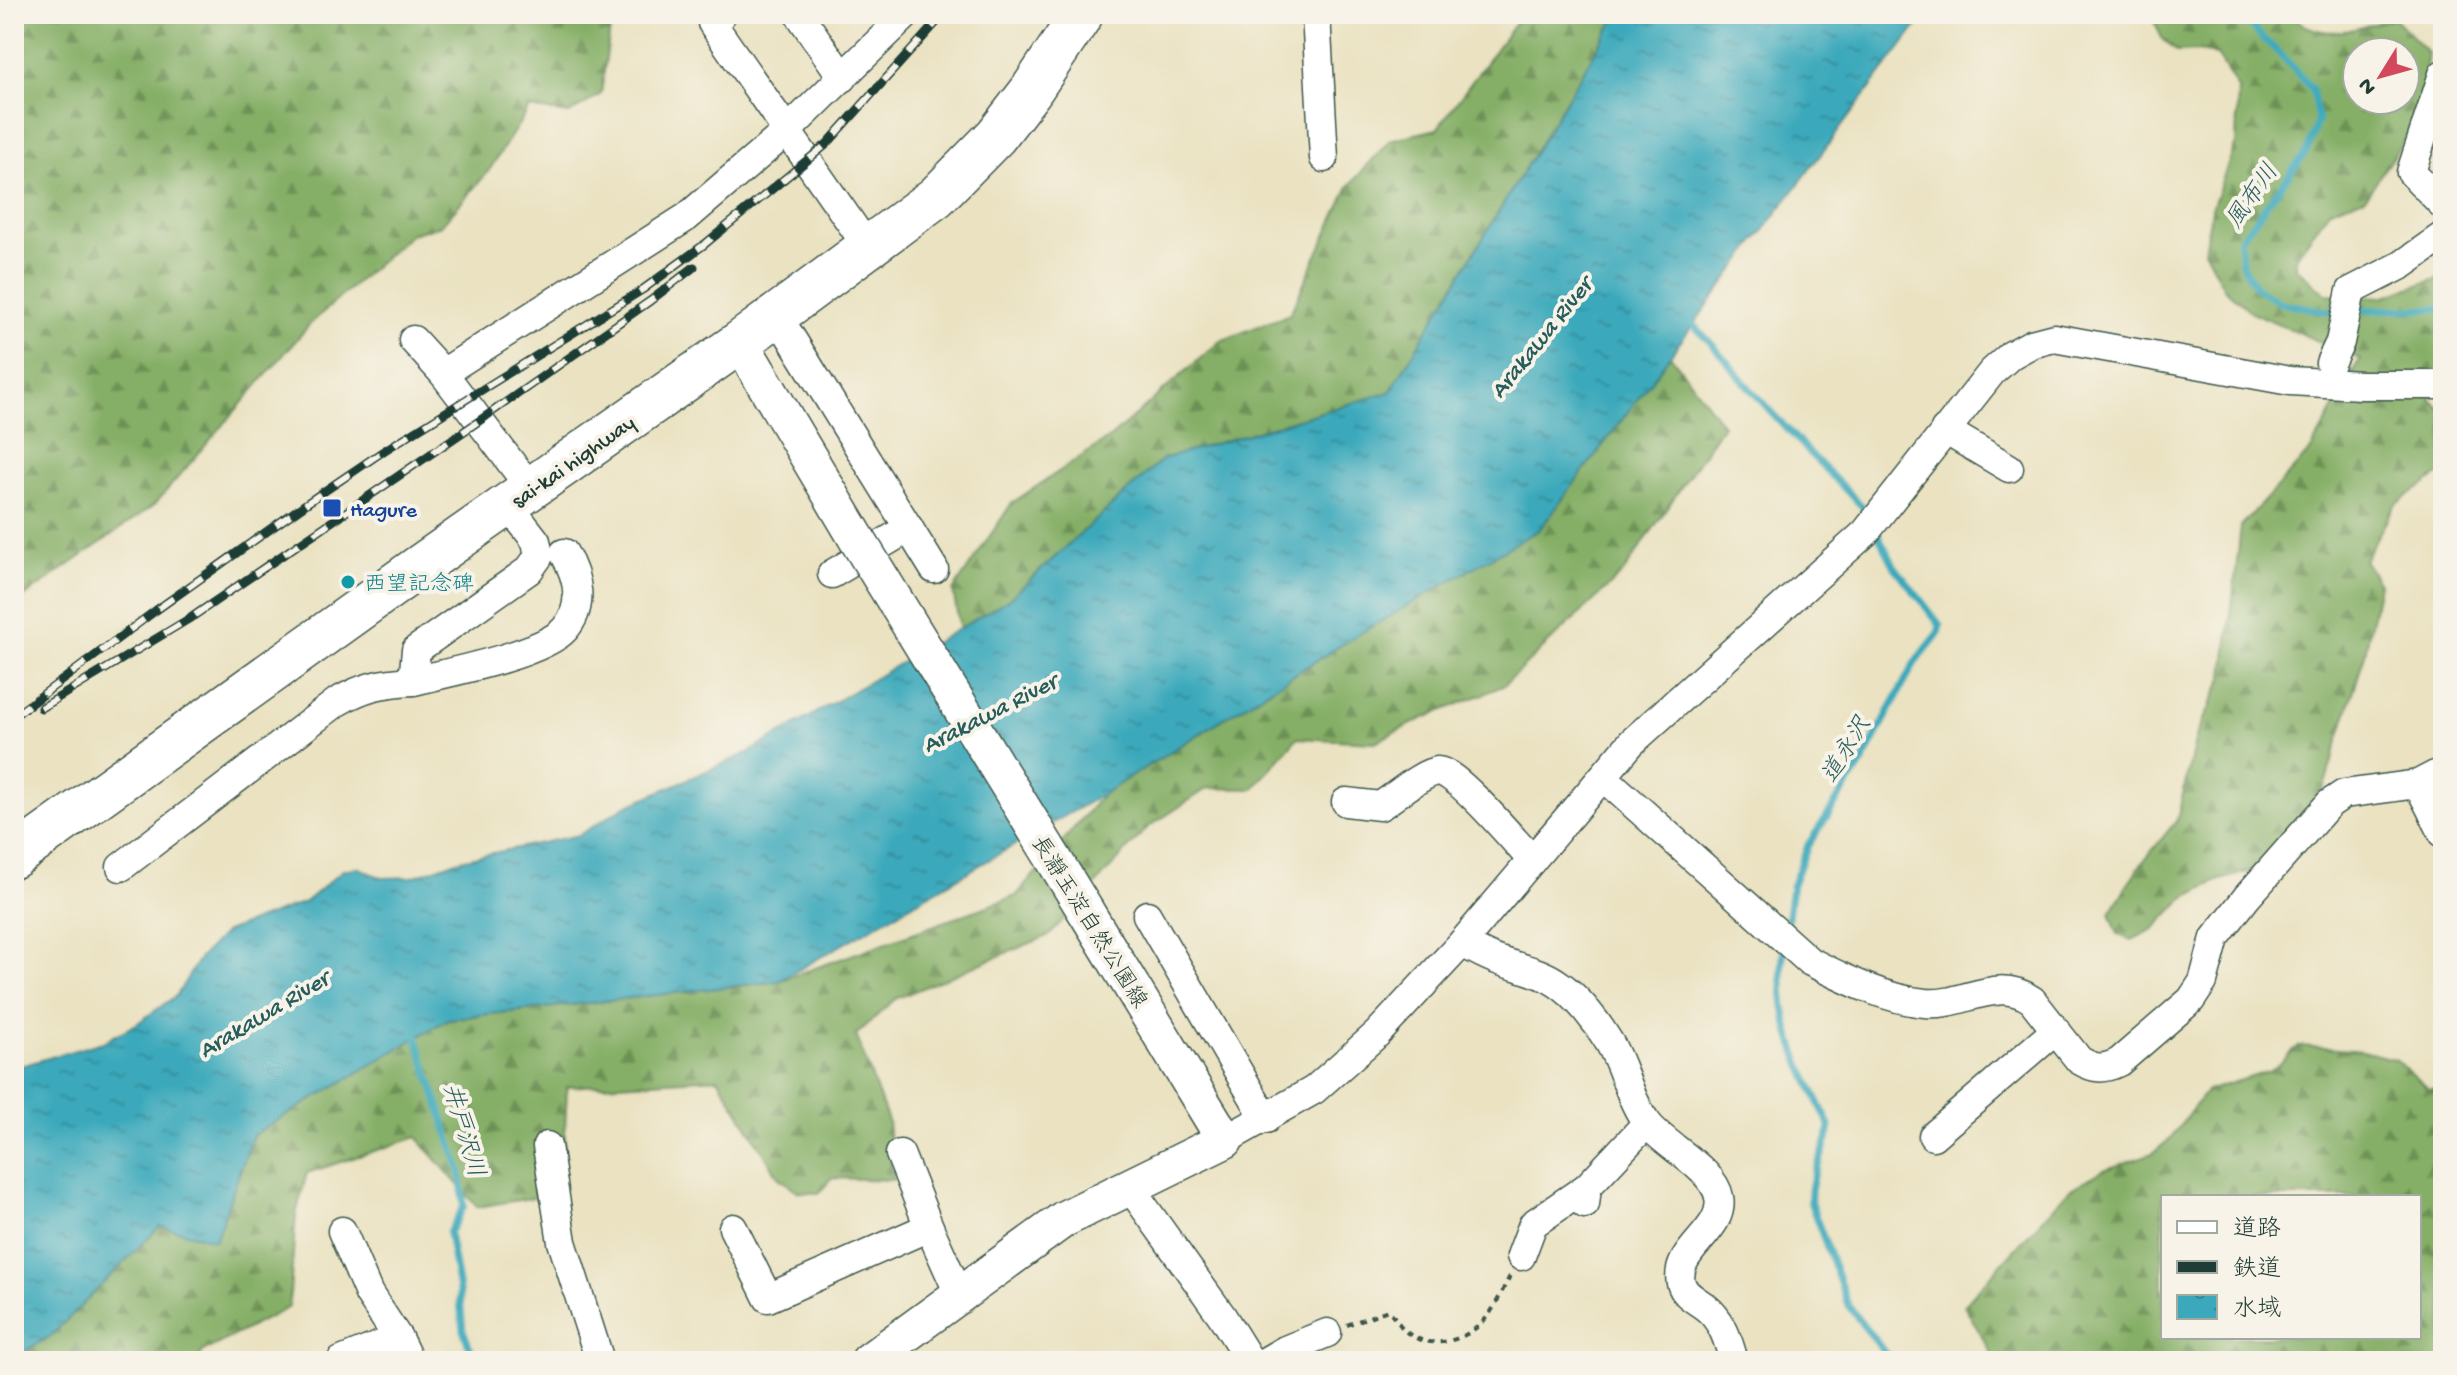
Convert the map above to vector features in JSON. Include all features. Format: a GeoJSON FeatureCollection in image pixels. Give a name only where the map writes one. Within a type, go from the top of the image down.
{"type":"FeatureCollection","features":[{"type":"Feature","properties":{"kind":"highway","name":"sai-kai highway"},"geometry":{"type":"LineString","coordinates":[[14,857],[740,342],[936,197],[996,136],[1030,92],[1082,14]]}},
{"type":"Feature","properties":{"kind":"main road","name":"長瀞玉淀自然公園線"},"geometry":{"type":"LineString","coordinates":[[740,342],[1225,1140]]}},
{"type":"Feature","properties":{"kind":"main road"},"geometry":{"type":"LineString","coordinates":[[869,1361],[1064,1219],[1225,1140]]}},
{"type":"Feature","properties":{"kind":"street"},"geometry":{"type":"LineString","coordinates":[[722,14],[712,23],[869,249]]}},
{"type":"Feature","properties":{"kind":"street"},"geometry":{"type":"LineString","coordinates":[[799,14],[843,78]]}},
{"type":"Feature","properties":{"kind":"street"},"geometry":{"type":"LineString","coordinates":[[443,373],[687,217],[746,169],[907,14]]}},
{"type":"Feature","properties":{"kind":"street"},"geometry":{"type":"LineString","coordinates":[[1316,14],[1324,158]]}},
{"type":"Feature","properties":{"kind":"street"},"geometry":{"type":"LineString","coordinates":[[2443,74],[2411,172],[2443,205]]}},
{"type":"Feature","properties":{"kind":"street"},"geometry":{"type":"LineString","coordinates":[[2330,363],[2340,342],[2351,291],[2402,265],[2443,236]]}},
{"type":"Feature","properties":{"kind":"street"},"geometry":{"type":"LineString","coordinates":[[777,315],[934,569]]}},
{"type":"Feature","properties":{"kind":"street"},"geometry":{"type":"LineString","coordinates":[[1225,1140],[1314,1090],[1377,1034],[1462,943],[1632,742],[1865,533],[1981,385],[2011,355],[2031,344],[2054,338],[2290,381],[2443,385]]}},
{"type":"Feature","properties":{"kind":"street"},"geometry":{"type":"LineString","coordinates":[[413,340],[443,373],[520,497],[539,556],[529,570],[416,650],[413,681]]}},
{"type":"Feature","properties":{"kind":"street"},"geometry":{"type":"LineString","coordinates":[[2210,368],[2224,357],[2268,364],[2319,366],[2330,363],[2364,376],[2368,385]]}},
{"type":"Feature","properties":{"kind":"street"},"geometry":{"type":"LineString","coordinates":[[2400,385],[2412,398],[2428,405],[2443,405]]}},
{"type":"Feature","properties":{"kind":"street"},"geometry":{"type":"LineString","coordinates":[[1945,430],[2009,468]]}},
{"type":"Feature","properties":{"kind":"street"},"geometry":{"type":"LineString","coordinates":[[832,574],[909,528]]}},
{"type":"Feature","properties":{"kind":"street"},"geometry":{"type":"LineString","coordinates":[[121,867],[337,702],[359,689],[484,665],[547,641],[565,628],[579,599],[574,569],[564,553]]}},
{"type":"Feature","properties":{"kind":"street"},"geometry":{"type":"LineString","coordinates":[[1346,802],[1380,806],[1422,777],[1442,771],[1468,791],[1532,860]]}},
{"type":"Feature","properties":{"kind":"street"},"geometry":{"type":"LineString","coordinates":[[1603,777],[1809,961],[1891,996],[1927,1004],[1951,1001],[1987,990],[2007,989],[2032,1000],[2079,1060],[2105,1069],[2119,1062],[2191,1000],[2203,982],[2207,959],[2221,930],[2329,804],[2344,794],[2430,778],[2443,833]]}},
{"type":"Feature","properties":{"kind":"street"},"geometry":{"type":"LineString","coordinates":[[1147,915],[1266,1119]]}},
{"type":"Feature","properties":{"kind":"street"},"geometry":{"type":"LineString","coordinates":[[1462,943],[1498,961],[1530,970],[1557,983],[1580,1004],[1610,1043],[1636,1106],[1647,1123],[1710,1178],[1720,1198],[1715,1221],[1686,1260],[1680,1278],[1683,1292],[1711,1312],[1724,1330],[1734,1361]]}},
{"type":"Feature","properties":{"kind":"street"},"geometry":{"type":"LineString","coordinates":[[1933,1136],[2056,1030]]}},
{"type":"Feature","properties":{"kind":"street"},"geometry":{"type":"LineString","coordinates":[[1521,1256],[1533,1224],[1586,1195],[1647,1123]]}},
{"type":"Feature","properties":{"kind":"street"},"geometry":{"type":"LineString","coordinates":[[547,1146],[562,1242],[600,1361]]}},
{"type":"Feature","properties":{"kind":"street"},"geometry":{"type":"LineString","coordinates":[[900,1154],[960,1296]]}},
{"type":"Feature","properties":{"kind":"street"},"geometry":{"type":"LineString","coordinates":[[1129,1186],[1222,1316],[1250,1361]]}},
{"type":"Feature","properties":{"kind":"street"},"geometry":{"type":"LineString","coordinates":[[733,1228],[768,1298],[929,1227]]}},
{"type":"Feature","properties":{"kind":"street"},"geometry":{"type":"LineString","coordinates":[[341,1361],[403,1349],[369,1294],[342,1231]]}},
{"type":"Feature","properties":{"kind":"street"},"geometry":{"type":"LineString","coordinates":[[1266,1361],[1327,1333]]}},
{"type":"Feature","properties":{"kind":"path"},"geometry":{"type":"LineString","coordinates":[[1327,1333],[1388,1310],[1408,1333],[1420,1340],[1438,1343],[1453,1341],[1487,1317],[1521,1256]]}},
{"type":"Feature","properties":{"kind":"green space"},"geometry":{"type":"Polygon","coordinates":[[[14,14],[612,14],[601,94],[569,114],[529,108],[488,172],[441,225],[411,234],[310,324],[155,504],[14,604],[14,14]]]}},
{"type":"Feature","properties":{"kind":"green space"},"geometry":{"type":"Polygon","coordinates":[[[1518,14],[1618,14],[1390,392],[1163,459],[1009,599],[960,629],[953,591],[1012,503],[1112,436],[1220,341],[1290,314],[1349,186],[1390,140],[1437,129],[1518,19],[1518,14]]]}},
{"type":"Feature","properties":{"kind":"green space"},"geometry":{"type":"Polygon","coordinates":[[[2151,14],[2289,14],[2301,23],[2327,32],[2394,18],[2411,36],[2341,36],[2341,116],[2420,116],[2365,198],[2330,209],[2295,258],[2295,267],[2326,294],[2382,297],[2443,277],[2443,377],[2430,399],[2443,411],[2443,472],[2396,504],[2364,560],[2379,584],[2365,654],[2321,797],[2251,871],[2217,881],[2184,898],[2154,929],[2132,940],[2118,935],[2110,913],[2138,868],[2177,820],[2196,737],[2224,676],[2241,526],[2312,449],[2360,359],[2251,312],[2224,288],[2204,250],[2212,208],[2236,143],[2238,89],[2217,55],[2200,51],[2177,52],[2162,38],[2151,14]]]}},
{"type":"Feature","properties":{"kind":"green space"},"geometry":{"type":"Polygon","coordinates":[[[2421,46],[2428,53],[2421,108],[2421,46]]]}},
{"type":"Feature","properties":{"kind":"green space"},"geometry":{"type":"Polygon","coordinates":[[[1670,355],[1723,425],[1623,573],[1503,686],[1375,742],[1297,738],[1253,789],[1208,788],[1147,828],[1050,935],[895,999],[856,1035],[888,1121],[893,1180],[832,1178],[819,1193],[799,1192],[779,1178],[718,1078],[567,1087],[562,1193],[477,1207],[417,1137],[307,1173],[296,1214],[289,1307],[202,1352],[198,1361],[14,1361],[14,1356],[51,1336],[160,1225],[215,1240],[253,1135],[448,1019],[779,981],[1016,896],[1103,794],[1354,637],[1544,524],[1670,355]]]}},
{"type":"Feature","properties":{"kind":"green space"},"geometry":{"type":"Polygon","coordinates":[[[2299,1046],[2363,1051],[2396,1060],[2429,1089],[2443,1088],[2443,1361],[1996,1361],[1964,1305],[2069,1190],[2104,1170],[2153,1153],[2170,1139],[2206,1091],[2271,1071],[2299,1046]]]}},
{"type":"Feature","properties":{"kind":"water","name":"Arakawa River"},"geometry":{"type":"Polygon","coordinates":[[[1618,14],[1926,14],[1540,529],[1354,637],[1103,794],[779,981],[448,1019],[253,1135],[215,1240],[160,1226],[51,1336],[14,1357],[14,1068],[103,1042],[135,1025],[177,995],[198,960],[225,932],[305,902],[343,870],[357,867],[382,878],[412,877],[460,860],[579,835],[624,807],[748,753],[1009,599],[1163,459],[1390,392],[1618,14]]]}},
{"type":"Feature","properties":{"kind":"waterway","name":"風布川"},"geometry":{"type":"LineString","coordinates":[[2238,14],[2312,90],[2318,119],[2307,151],[2240,240],[2242,263],[2256,288],[2281,303],[2326,311],[2341,310]]}},
{"type":"Feature","properties":{"kind":"waterway","name":"風布川"},"geometry":{"type":"LineString","coordinates":[[2353,310],[2443,309]]}},
{"type":"Feature","properties":{"kind":"waterway","name":"道永沢"},"geometry":{"type":"LineString","coordinates":[[1686,319],[1870,517]]}},
{"type":"Feature","properties":{"kind":"waterway","name":"道永沢"},"geometry":{"type":"LineString","coordinates":[[1786,931],[1792,887],[1808,845],[1862,763],[1914,664],[1938,634],[1940,625],[1895,567],[1875,529]]}},
{"type":"Feature","properties":{"kind":"waterway","name":"道永沢"},"geometry":{"type":"LineString","coordinates":[[1784,947],[1782,973],[1786,1019],[1800,1061],[1830,1126],[1812,1184],[1811,1204],[1848,1305],[1891,1361]]}},
{"type":"Feature","properties":{"kind":"waterway","name":"井戸沢川"},"geometry":{"type":"LineString","coordinates":[[414,1030],[460,1170],[464,1206],[449,1233],[463,1330],[475,1361]]}},
{"type":"Feature","properties":{"kind":"railway"},"geometry":{"type":"LineString","coordinates":[[14,716],[307,503],[385,450],[642,290],[705,244],[827,144],[944,14]]}},
{"type":"Feature","properties":{"kind":"railway"},"geometry":{"type":"LineString","coordinates":[[41,708],[192,617],[479,421],[694,267]]}},
{"type":"Feature","properties":{"kind":"place","name":"Hagure"},"geometry":{"type":"Point","coordinates":[332,508]}},
{"type":"Feature","properties":{"kind":"place","name":"西望記念碑"},"geometry":{"type":"Point","coordinates":[348,582]}}]}
